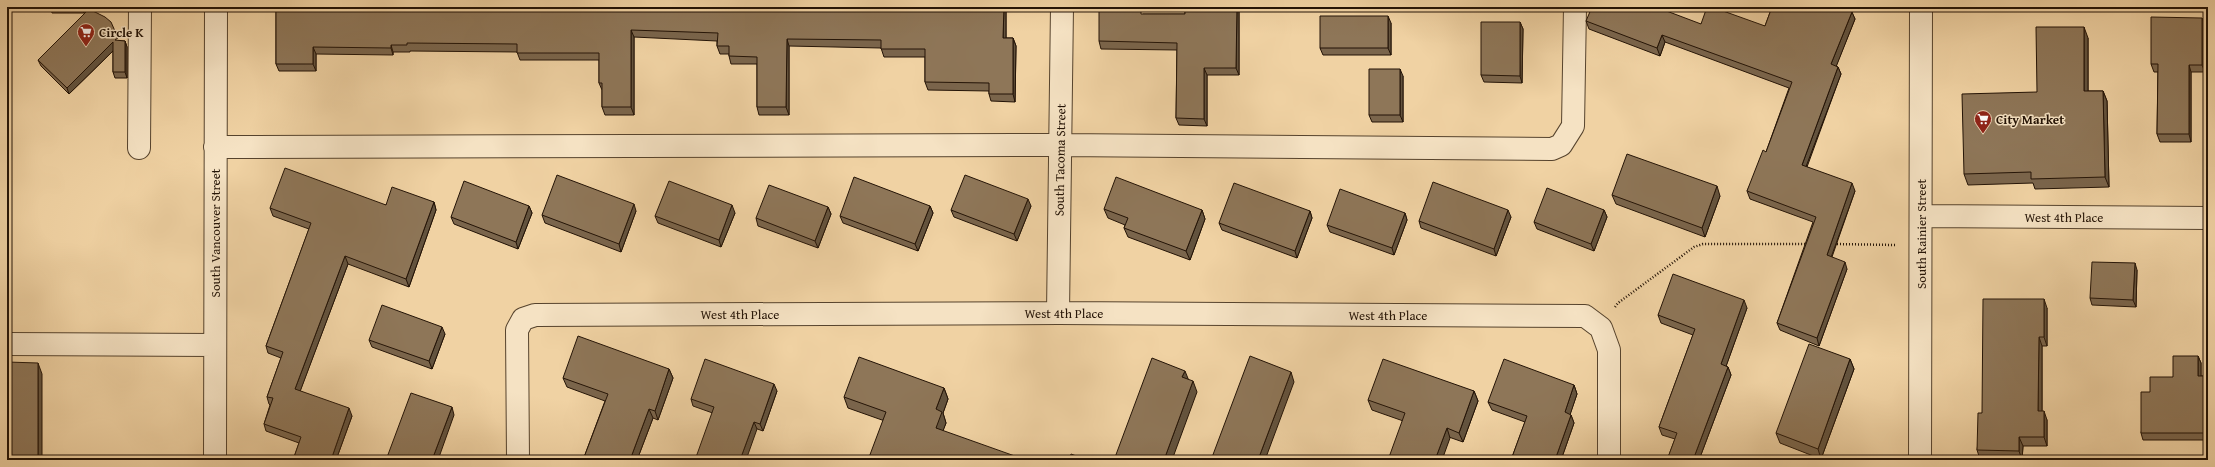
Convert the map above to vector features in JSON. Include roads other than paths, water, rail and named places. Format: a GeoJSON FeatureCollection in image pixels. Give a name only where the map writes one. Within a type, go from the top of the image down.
{"type":"FeatureCollection","features":[{"type":"Feature","properties":{"kind":"street"},"geometry":{"type":"LineString","coordinates":[[139,148],[140,7]]}},
{"type":"Feature","properties":{"kind":"street","name":"South Vancouver Street"},"geometry":{"type":"LineString","coordinates":[[215,460],[216,7]]}},
{"type":"Feature","properties":{"kind":"street","name":"South Tacoma Street"},"geometry":{"type":"LineString","coordinates":[[1058,313],[1062,7]]}},
{"type":"Feature","properties":{"kind":"street"},"geometry":{"type":"LineString","coordinates":[[216,147],[1060,145],[1552,149],[1561,145],[1573,126],[1575,7]]}},
{"type":"Feature","properties":{"kind":"street","name":"South Rainier Street"},"geometry":{"type":"LineString","coordinates":[[1920,460],[1921,7]]}},
{"type":"Feature","properties":{"kind":"street","name":"West 4th Place"},"geometry":{"type":"LineString","coordinates":[[1921,216],[2208,218]]}},
{"type":"Feature","properties":{"kind":"street","name":"West 4th Place"},"geometry":{"type":"LineString","coordinates":[[518,460],[517,330],[523,319],[535,315],[1058,313],[1585,316],[1602,328],[1609,350],[1609,460]]}},
{"type":"Feature","properties":{"kind":"street"},"geometry":{"type":"LineString","coordinates":[[7,344],[216,345]]}},
{"type":"Feature","properties":{"kind":"place","name":"Circle K"},"geometry":{"type":"Point","coordinates":[86,47]}},
{"type":"Feature","properties":{"kind":"place","name":"City Market"},"geometry":{"type":"Point","coordinates":[1983,134]}}]}
